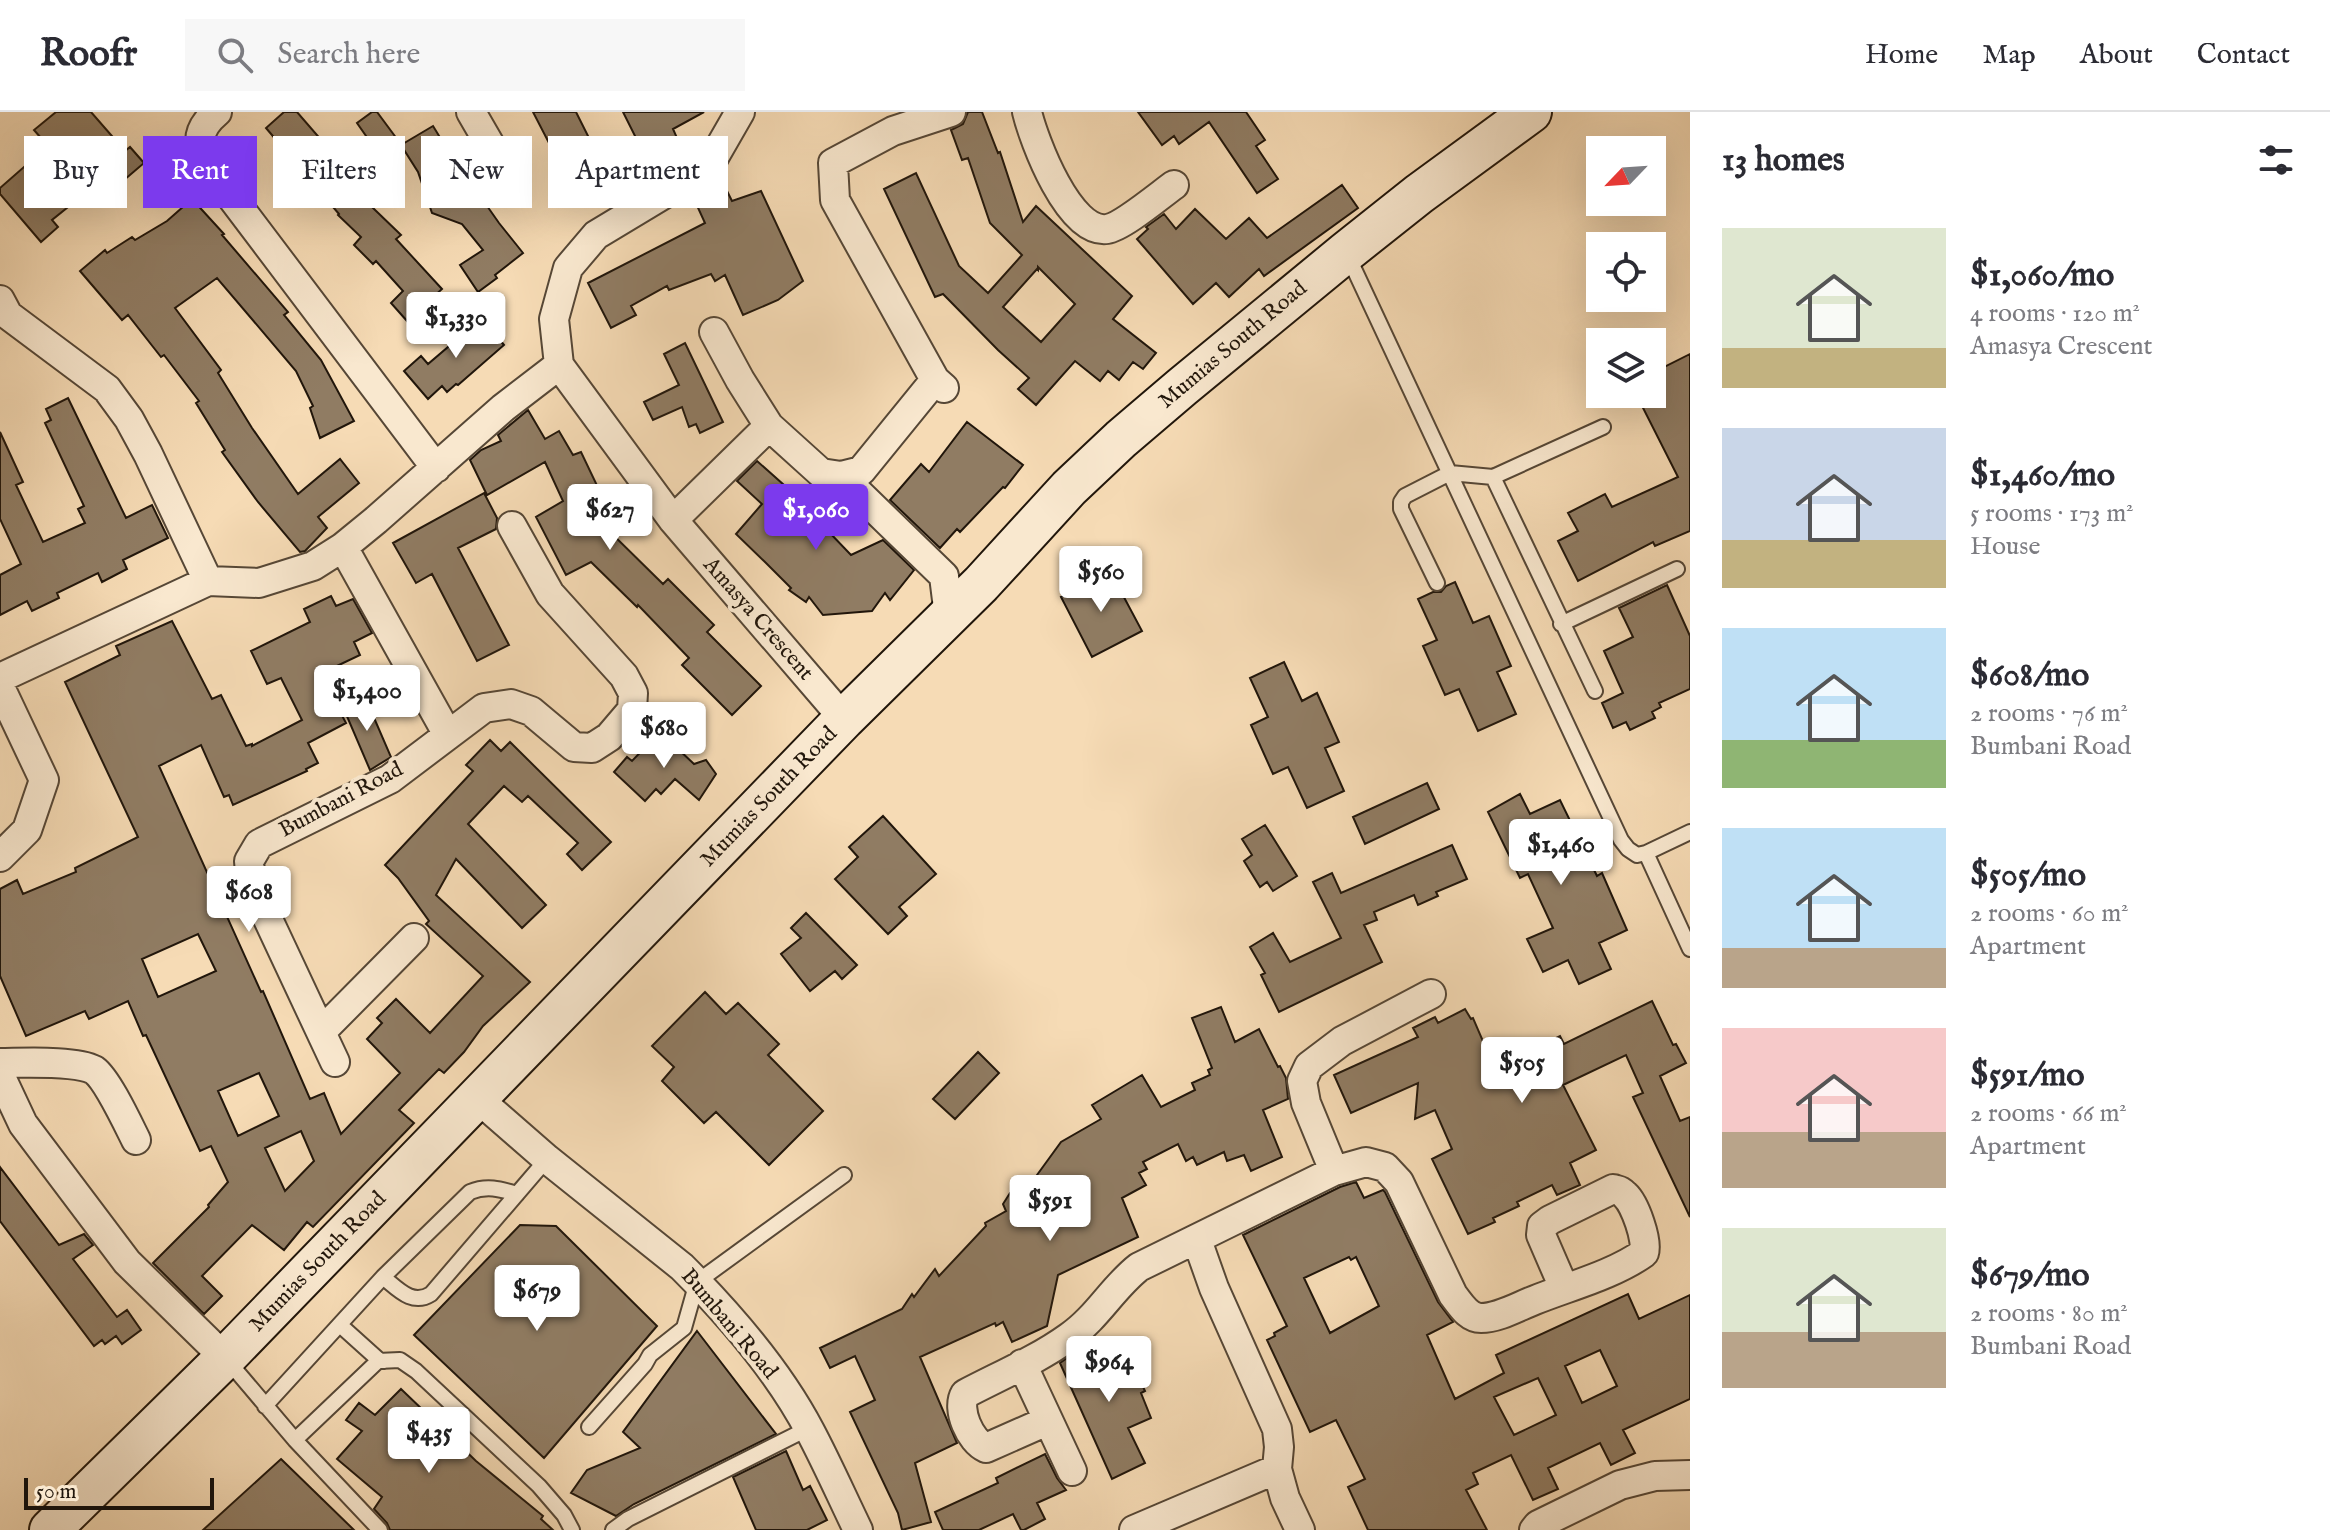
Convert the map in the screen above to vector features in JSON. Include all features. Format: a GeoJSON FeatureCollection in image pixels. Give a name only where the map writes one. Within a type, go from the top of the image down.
{"type":"FeatureCollection","features":[{"type":"Feature","properties":{"kind":"main road","name":"Mumias South Road"},"geometry":{"type":"LineString","coordinates":[[50,1530],[225,1358],[844,719],[981,584],[1069,488],[1121,439],[1346,252],[1531,112]]}},
{"type":"Feature","properties":{"kind":"street"},"geometry":{"type":"LineString","coordinates":[[217,112],[207,120],[200,136],[201,154],[207,164],[436,468]]}},
{"type":"Feature","properties":{"kind":"street"},"geometry":{"type":"LineString","coordinates":[[471,112],[485,136]]}},
{"type":"Feature","properties":{"kind":"street"},"geometry":{"type":"LineString","coordinates":[[0,678],[208,581],[259,583],[313,566],[343,547],[503,408],[559,365],[554,319],[568,268],[596,235],[689,179],[713,159],[740,112]]}},
{"type":"Feature","properties":{"kind":"street"},"geometry":{"type":"LineString","coordinates":[[714,332],[769,426],[821,473],[841,476],[861,471],[940,384],[835,200],[833,163],[893,131],[951,112]]}},
{"type":"Feature","properties":{"kind":"street"},"geometry":{"type":"LineString","coordinates":[[1027,112],[1055,184],[1081,219],[1095,228],[1109,229],[1174,185]]}},
{"type":"Feature","properties":{"kind":"street"},"geometry":{"type":"LineString","coordinates":[[3,311],[107,389],[129,419],[148,454],[208,581]]}},
{"type":"Feature","properties":{"kind":"street","name":"Amasya Crescent"},"geometry":{"type":"LineString","coordinates":[[559,365],[673,520],[844,719]]}},
{"type":"Feature","properties":{"kind":"street"},"geometry":{"type":"LineString","coordinates":[[673,520],[769,426]]}},
{"type":"Feature","properties":{"kind":"street"},"geometry":{"type":"LineString","coordinates":[[841,476],[944,576],[949,616]]}},
{"type":"Feature","properties":{"kind":"street","name":"Bumbani Road"},"geometry":{"type":"LineString","coordinates":[[335,1062],[251,883],[249,861],[259,844],[390,779],[484,708],[511,704],[531,711],[574,747],[592,748],[609,737],[632,710],[633,693],[624,676],[550,594],[512,526]]}},
{"type":"Feature","properties":{"kind":"street"},"geometry":{"type":"LineString","coordinates":[[343,547],[448,735]]}},
{"type":"Feature","properties":{"kind":"street"},"geometry":{"type":"LineString","coordinates":[[0,687],[44,780],[27,830],[0,857]]}},
{"type":"Feature","properties":{"kind":"street"},"geometry":{"type":"LineString","coordinates":[[321,1032],[414,938]]}},
{"type":"Feature","properties":{"kind":"street"},"geometry":{"type":"LineString","coordinates":[[1334,1171],[1306,1103],[1302,1081],[1309,1066],[1342,1041],[1431,994]]}},
{"type":"Feature","properties":{"kind":"street"},"geometry":{"type":"LineString","coordinates":[[0,1063],[71,1064],[94,1070],[106,1084],[136,1140]]}},
{"type":"Feature","properties":{"kind":"street"},"geometry":{"type":"LineString","coordinates":[[0,1075],[23,1124],[127,1262],[225,1358]]}},
{"type":"Feature","properties":{"kind":"street","name":"Bumbani Road"},"geometry":{"type":"LineString","coordinates":[[477,1098],[697,1282],[764,1360],[809,1428],[858,1530]]}},
{"type":"Feature","properties":{"kind":"street"},"geometry":{"type":"LineString","coordinates":[[1047,1421],[986,1448],[976,1441],[960,1402],[965,1394],[1070,1337],[1110,1298],[1123,1279],[1139,1267],[1334,1171],[1366,1162],[1385,1167],[1399,1182],[1453,1295],[1466,1312],[1479,1319],[1496,1315],[1564,1288]]}},
{"type":"Feature","properties":{"kind":"street"},"geometry":{"type":"LineString","coordinates":[[1197,1240],[1214,1288],[1277,1429],[1277,1469],[1285,1498],[1300,1530]]}},
{"type":"Feature","properties":{"kind":"street"},"geometry":{"type":"LineString","coordinates":[[1022,1364],[1072,1471]]}},
{"type":"Feature","properties":{"kind":"street"},"geometry":{"type":"LineString","coordinates":[[1134,1530],[1277,1469]]}},
{"type":"Feature","properties":{"kind":"street"},"geometry":{"type":"LineString","coordinates":[[1534,1530],[1538,1525],[1620,1485],[1655,1476],[1690,1475]]}},
{"type":"Feature","properties":{"kind":"lane"},"geometry":{"type":"LineString","coordinates":[[1346,252],[1621,840],[1637,855],[1690,832]]}},
{"type":"Feature","properties":{"kind":"lane"},"geometry":{"type":"LineString","coordinates":[[1437,583],[1401,509],[1405,496],[1450,473],[1493,477],[1603,427]]}},
{"type":"Feature","properties":{"kind":"lane"},"geometry":{"type":"LineString","coordinates":[[1493,477],[1595,691]]}},
{"type":"Feature","properties":{"kind":"lane"},"geometry":{"type":"LineString","coordinates":[[1561,624],[1677,569]]}},
{"type":"Feature","properties":{"kind":"lane"},"geometry":{"type":"LineString","coordinates":[[1646,853],[1690,949]]}},
{"type":"Feature","properties":{"kind":"lane"},"geometry":{"type":"LineString","coordinates":[[383,1277],[408,1297],[427,1297],[441,1285],[547,1159]]}},
{"type":"Feature","properties":{"kind":"lane"},"geometry":{"type":"LineString","coordinates":[[589,1427],[650,1355],[684,1328],[697,1282],[844,1175]]}},
{"type":"Feature","properties":{"kind":"lane"},"geometry":{"type":"LineString","coordinates":[[265,1406],[383,1277],[470,1192],[493,1187],[517,1194]]}},
{"type":"Feature","properties":{"kind":"lane"},"geometry":{"type":"LineString","coordinates":[[340,1325],[380,1361],[400,1360],[416,1371],[528,1476],[564,1515],[572,1530]]}},
{"type":"Feature","properties":{"kind":"lane"},"geometry":{"type":"LineString","coordinates":[[225,1358],[295,1440],[380,1530]]}},
{"type":"Feature","properties":{"kind":"lane"},"geometry":{"type":"LineString","coordinates":[[295,1440],[378,1361],[394,1360]]}},
{"type":"Feature","properties":{"kind":"lane"},"geometry":{"type":"LineString","coordinates":[[613,1530],[628,1519],[809,1428]]}},
{"type":"Feature","properties":{"kind":"building"},"geometry":{"type":"Polygon","coordinates":[[[56,112],[91,112],[112,136],[39,136],[34,130],[56,112]]]}},
{"type":"Feature","properties":{"kind":"building"},"geometry":{"type":"Polygon","coordinates":[[[284,112],[297,112],[318,136],[273,136],[266,128],[284,112]]]}},
{"type":"Feature","properties":{"kind":"building"},"geometry":{"type":"Polygon","coordinates":[[[372,112],[377,112],[395,136],[366,136],[357,123],[372,112]]]}},
{"type":"Feature","properties":{"kind":"building"},"geometry":{"type":"Polygon","coordinates":[[[533,112],[576,112],[588,136],[548,136],[548,141],[533,112]]]}},
{"type":"Feature","properties":{"kind":"building"},"geometry":{"type":"Polygon","coordinates":[[[623,112],[704,112],[673,129],[676,136],[635,136],[623,112]]]}},
{"type":"Feature","properties":{"kind":"building"},"geometry":{"type":"Polygon","coordinates":[[[968,112],[982,112],[1000,152],[1023,222],[1036,206],[1132,296],[1113,319],[1156,353],[1143,369],[1133,362],[1119,380],[1108,371],[1100,381],[1075,361],[1036,405],[1018,389],[1029,378],[943,294],[935,297],[884,189],[916,173],[959,266],[988,293],[1022,255],[990,223],[968,158],[962,160],[951,130],[963,124],[968,112]],[[1038,267],[1003,307],[1041,342],[1075,304],[1038,267]]]}},
{"type":"Feature","properties":{"kind":"building"},"geometry":{"type":"Polygon","coordinates":[[[1138,112],[1246,112],[1265,140],[1256,146],[1278,179],[1257,193],[1209,122],[1179,144],[1174,136],[1162,145],[1138,112]]]}},
{"type":"Feature","properties":{"kind":"building"},"geometry":{"type":"Polygon","coordinates":[[[433,126],[439,136],[421,136],[421,181],[405,151],[405,143],[433,126]]]}},
{"type":"Feature","properties":{"kind":"building"},"geometry":{"type":"Polygon","coordinates":[[[130,147],[143,164],[127,177],[127,149],[130,147]]]}},
{"type":"Feature","properties":{"kind":"building"},"geometry":{"type":"Polygon","coordinates":[[[24,167],[24,208],[67,208],[52,220],[58,227],[41,242],[0,194],[0,188],[24,167]]]}},
{"type":"Feature","properties":{"kind":"building"},"geometry":{"type":"Polygon","coordinates":[[[1342,185],[1358,208],[1264,276],[1259,269],[1229,297],[1216,283],[1193,304],[1137,239],[1148,229],[1146,227],[1164,214],[1176,229],[1195,209],[1226,239],[1249,218],[1267,238],[1342,185]]]}},
{"type":"Feature","properties":{"kind":"building"},"geometry":{"type":"Polygon","coordinates":[[[761,191],[803,281],[778,300],[743,315],[725,275],[715,281],[711,274],[669,290],[667,286],[631,306],[636,315],[611,328],[588,283],[705,223],[698,208],[728,208],[728,193],[732,201],[761,191]]]}},
{"type":"Feature","properties":{"kind":"building"},"geometry":{"type":"Polygon","coordinates":[[[182,208],[200,208],[288,312],[284,315],[321,360],[354,421],[320,438],[310,408],[313,406],[296,371],[217,278],[175,308],[221,370],[218,373],[252,428],[298,494],[340,459],[359,483],[318,517],[327,528],[305,551],[300,552],[258,502],[222,452],[225,450],[196,403],[199,401],[164,355],[161,357],[128,315],[122,320],[80,271],[105,250],[107,253],[132,237],[135,240],[182,208]]]}},
{"type":"Feature","properties":{"kind":"building"},"geometry":{"type":"Polygon","coordinates":[[[334,208],[373,208],[401,235],[396,239],[442,289],[407,321],[391,303],[403,291],[376,261],[373,264],[354,245],[361,237],[334,208]]]}},
{"type":"Feature","properties":{"kind":"building"},"geometry":{"type":"Polygon","coordinates":[[[430,208],[488,208],[523,253],[478,292],[460,265],[483,250],[462,224],[432,213],[430,208]]]}},
{"type":"Feature","properties":{"kind":"building"},"geometry":{"type":"Polygon","coordinates":[[[482,318],[504,345],[458,385],[447,392],[442,386],[428,399],[404,371],[421,356],[428,364],[482,318]]]}},
{"type":"Feature","properties":{"kind":"building"},"geometry":{"type":"Polygon","coordinates":[[[685,343],[723,422],[700,433],[696,424],[689,427],[682,407],[653,420],[644,402],[679,385],[664,354],[685,343]]]}},
{"type":"Feature","properties":{"kind":"building"},"geometry":{"type":"Polygon","coordinates":[[[1690,354],[1690,531],[1655,546],[1653,542],[1578,581],[1558,541],[1578,531],[1568,513],[1605,494],[1612,507],[1678,477],[1643,408],[1666,408],[1666,366],[1690,354]]]}},
{"type":"Feature","properties":{"kind":"building"},"geometry":{"type":"Polygon","coordinates":[[[68,398],[126,518],[152,505],[168,538],[123,560],[127,569],[102,582],[98,573],[57,593],[59,598],[32,611],[27,601],[0,615],[0,575],[21,564],[0,519],[0,432],[23,482],[16,485],[43,542],[85,523],[78,509],[84,506],[45,423],[51,420],[46,409],[68,398]]]}},
{"type":"Feature","properties":{"kind":"building"},"geometry":{"type":"Polygon","coordinates":[[[528,410],[545,439],[559,431],[573,455],[581,452],[613,519],[603,525],[663,584],[668,579],[714,625],[707,632],[761,686],[732,715],[682,665],[689,658],[591,562],[566,575],[536,517],[563,501],[545,462],[487,495],[470,460],[481,450],[501,441],[498,435],[528,410]]]}},
{"type":"Feature","properties":{"kind":"building"},"geometry":{"type":"Polygon","coordinates":[[[967,422],[1023,465],[1005,488],[960,532],[957,529],[940,548],[890,500],[921,464],[929,472],[967,422]]]}},
{"type":"Feature","properties":{"kind":"building"},"geometry":{"type":"Polygon","coordinates":[[[757,461],[851,555],[883,540],[914,570],[890,600],[885,593],[872,611],[823,615],[809,597],[806,602],[789,590],[791,588],[736,534],[762,504],[737,481],[757,461]]]}},
{"type":"Feature","properties":{"kind":"building"},"geometry":{"type":"Polygon","coordinates":[[[484,493],[497,518],[496,529],[458,548],[509,645],[477,661],[432,574],[416,583],[393,543],[484,493]]]}},
{"type":"Feature","properties":{"kind":"building"},"geometry":{"type":"Polygon","coordinates":[[[1110,571],[1142,631],[1092,657],[1061,597],[1110,571]]]}},
{"type":"Feature","properties":{"kind":"building"},"geometry":{"type":"Polygon","coordinates":[[[1455,582],[1473,623],[1489,616],[1511,666],[1497,672],[1516,714],[1478,731],[1459,689],[1445,695],[1423,646],[1437,640],[1418,599],[1441,592],[1455,582]]]}},
{"type":"Feature","properties":{"kind":"building"},"geometry":{"type":"Polygon","coordinates":[[[1667,585],[1690,636],[1690,689],[1659,703],[1661,707],[1652,712],[1655,718],[1630,730],[1626,722],[1613,728],[1602,703],[1623,693],[1604,651],[1633,637],[1619,608],[1667,585]]]}},
{"type":"Feature","properties":{"kind":"building"},"geometry":{"type":"Polygon","coordinates":[[[331,596],[336,606],[353,599],[372,633],[354,642],[360,655],[320,674],[346,723],[308,743],[318,763],[233,805],[229,795],[224,797],[201,745],[159,766],[310,1099],[324,1093],[341,1134],[400,1073],[367,1039],[382,1023],[377,1018],[396,999],[430,1033],[483,976],[426,924],[429,921],[385,865],[473,771],[466,765],[490,740],[501,751],[510,742],[611,842],[582,870],[567,854],[578,843],[528,796],[522,802],[504,786],[468,824],[546,905],[522,928],[456,859],[436,895],[530,982],[483,1026],[444,1073],[439,1069],[399,1110],[414,1123],[313,1227],[307,1222],[284,1250],[252,1225],[202,1276],[222,1296],[204,1314],[153,1263],[209,1207],[228,1182],[211,1146],[200,1151],[128,1001],[89,1019],[85,1011],[26,1036],[0,976],[0,889],[17,880],[23,894],[76,872],[75,868],[138,837],[65,682],[120,655],[116,646],[172,621],[212,699],[221,695],[246,746],[252,746],[302,720],[281,678],[267,684],[251,651],[310,622],[304,609],[331,596]],[[198,934],[142,959],[158,997],[216,971],[198,934]],[[259,1073],[218,1091],[238,1136],[279,1116],[259,1073]],[[301,1131],[265,1148],[285,1191],[314,1161],[301,1131]]]}},
{"type":"Feature","properties":{"kind":"building"},"geometry":{"type":"Polygon","coordinates":[[[1284,662],[1302,701],[1317,693],[1339,742],[1325,748],[1344,791],[1307,808],[1288,767],[1273,774],[1251,725],[1268,717],[1250,678],[1284,662]]]}},
{"type":"Feature","properties":{"kind":"building"},"geometry":{"type":"Polygon","coordinates":[[[365,697],[391,757],[370,770],[343,707],[365,697]]]}},
{"type":"Feature","properties":{"kind":"building"},"geometry":{"type":"Polygon","coordinates":[[[660,732],[694,764],[706,760],[716,774],[699,800],[675,779],[661,794],[656,789],[645,801],[614,772],[627,757],[632,761],[660,732]]]}},
{"type":"Feature","properties":{"kind":"building"},"geometry":{"type":"Polygon","coordinates":[[[1427,783],[1439,809],[1365,844],[1353,817],[1427,783]]]}},
{"type":"Feature","properties":{"kind":"building"},"geometry":{"type":"Polygon","coordinates":[[[1520,794],[1530,814],[1560,800],[1597,876],[1602,873],[1627,930],[1599,943],[1611,969],[1579,984],[1568,960],[1543,972],[1527,939],[1553,928],[1528,874],[1520,878],[1488,812],[1520,794]]]}},
{"type":"Feature","properties":{"kind":"building"},"geometry":{"type":"Polygon","coordinates":[[[883,816],[936,874],[899,907],[907,916],[888,934],[835,879],[858,857],[849,847],[883,816]]]}},
{"type":"Feature","properties":{"kind":"building"},"geometry":{"type":"Polygon","coordinates":[[[1265,825],[1297,876],[1273,891],[1267,882],[1260,887],[1244,861],[1252,855],[1242,839],[1265,825]]]}},
{"type":"Feature","properties":{"kind":"building"},"geometry":{"type":"Polygon","coordinates":[[[1452,845],[1467,879],[1436,892],[1438,896],[1418,905],[1414,895],[1374,912],[1377,920],[1364,925],[1382,962],[1279,1012],[1261,975],[1265,973],[1250,947],[1273,933],[1290,962],[1341,938],[1313,882],[1332,873],[1341,893],[1452,845]]]}},
{"type":"Feature","properties":{"kind":"building"},"geometry":{"type":"Polygon","coordinates":[[[806,913],[857,965],[842,979],[835,971],[810,991],[781,954],[801,938],[791,928],[806,913]]]}},
{"type":"Feature","properties":{"kind":"building"},"geometry":{"type":"Polygon","coordinates":[[[705,992],[726,1014],[738,1003],[779,1044],[768,1055],[823,1111],[769,1165],[716,1112],[704,1123],[662,1081],[674,1067],[652,1046],[705,992]]]}},
{"type":"Feature","properties":{"kind":"building"},"geometry":{"type":"Polygon","coordinates":[[[1652,1001],[1673,1045],[1676,1044],[1686,1063],[1660,1076],[1680,1121],[1690,1117],[1690,1217],[1633,1097],[1643,1093],[1626,1055],[1563,1085],[1596,1150],[1570,1163],[1580,1185],[1557,1195],[1552,1185],[1517,1202],[1519,1206],[1493,1218],[1495,1222],[1468,1234],[1432,1159],[1452,1149],[1435,1110],[1415,1119],[1418,1083],[1351,1113],[1334,1075],[1418,1037],[1413,1028],[1435,1017],[1438,1023],[1465,1009],[1473,1018],[1488,1053],[1515,1041],[1521,1055],[1560,1036],[1564,1044],[1652,1001]]]}},
{"type":"Feature","properties":{"kind":"building"},"geometry":{"type":"Polygon","coordinates":[[[1221,1007],[1235,1042],[1259,1029],[1286,1078],[1288,1099],[1263,1110],[1282,1157],[1251,1171],[1244,1155],[1227,1161],[1224,1152],[1197,1165],[1193,1157],[1186,1161],[1178,1144],[1143,1162],[1147,1169],[1139,1173],[1146,1185],[1122,1198],[1138,1237],[1058,1275],[1047,1326],[1012,1342],[1003,1322],[996,1326],[995,1323],[920,1357],[957,1443],[915,1463],[931,1522],[902,1530],[898,1513],[850,1412],[875,1400],[855,1356],[830,1368],[820,1348],[902,1309],[935,1269],[939,1276],[986,1226],[985,1223],[1006,1211],[1003,1204],[1010,1193],[1029,1186],[1061,1142],[1101,1119],[1092,1105],[1142,1075],[1161,1107],[1195,1090],[1192,1083],[1210,1075],[1208,1070],[1212,1068],[1192,1018],[1221,1007]]]}},
{"type":"Feature","properties":{"kind":"building"},"geometry":{"type":"Polygon","coordinates":[[[978,1052],[999,1073],[955,1119],[933,1099],[978,1052]]]}},
{"type":"Feature","properties":{"kind":"building"},"geometry":{"type":"Polygon","coordinates":[[[0,1167],[59,1245],[84,1234],[93,1245],[73,1259],[117,1317],[127,1310],[141,1330],[122,1344],[116,1336],[105,1344],[102,1340],[94,1346],[0,1221],[0,1167]]]}},
{"type":"Feature","properties":{"kind":"building"},"geometry":{"type":"Polygon","coordinates":[[[1356,1182],[1364,1198],[1383,1190],[1385,1192],[1438,1302],[1453,1322],[1427,1335],[1455,1399],[1504,1373],[1496,1355],[1628,1294],[1639,1319],[1690,1295],[1690,1399],[1623,1430],[1635,1453],[1611,1465],[1600,1443],[1548,1468],[1558,1489],[1533,1500],[1511,1455],[1473,1473],[1478,1484],[1466,1490],[1487,1530],[1368,1530],[1348,1487],[1365,1479],[1336,1420],[1310,1432],[1267,1340],[1287,1326],[1243,1235],[1356,1182]],[[1349,1257],[1304,1278],[1330,1333],[1379,1306],[1356,1257],[1351,1260],[1349,1257]],[[1600,1350],[1565,1366],[1582,1403],[1617,1386],[1600,1350]],[[1538,1378],[1494,1397],[1514,1435],[1556,1415],[1538,1378]]]}},
{"type":"Feature","properties":{"kind":"building"},"geometry":{"type":"Polygon","coordinates":[[[520,1225],[556,1226],[657,1326],[544,1458],[414,1335],[520,1225]]]}},
{"type":"Feature","properties":{"kind":"building"},"geometry":{"type":"Polygon","coordinates":[[[697,1331],[776,1434],[634,1504],[616,1516],[571,1493],[587,1470],[640,1448],[623,1432],[697,1331]]]}},
{"type":"Feature","properties":{"kind":"building"},"geometry":{"type":"Polygon","coordinates":[[[1087,1344],[1094,1359],[1124,1346],[1145,1391],[1141,1393],[1151,1418],[1128,1428],[1145,1463],[1112,1479],[1060,1363],[1087,1344]]]}},
{"type":"Feature","properties":{"kind":"building"},"geometry":{"type":"Polygon","coordinates":[[[401,1389],[476,1461],[543,1516],[541,1519],[553,1530],[390,1530],[374,1509],[382,1497],[337,1459],[362,1431],[346,1420],[359,1403],[375,1415],[401,1389]]]}},
{"type":"Feature","properties":{"kind":"building"},"geometry":{"type":"Polygon","coordinates":[[[786,1451],[803,1490],[810,1486],[827,1520],[807,1530],[756,1530],[733,1477],[786,1451]]]}},
{"type":"Feature","properties":{"kind":"building"},"geometry":{"type":"Polygon","coordinates":[[[1045,1454],[1066,1490],[1037,1503],[1045,1519],[1024,1530],[1021,1530],[1013,1514],[979,1530],[943,1530],[935,1512],[998,1483],[996,1478],[1045,1454]]]}},
{"type":"Feature","properties":{"kind":"building"},"geometry":{"type":"Polygon","coordinates":[[[281,1459],[354,1530],[203,1530],[281,1459]]]}}]}
